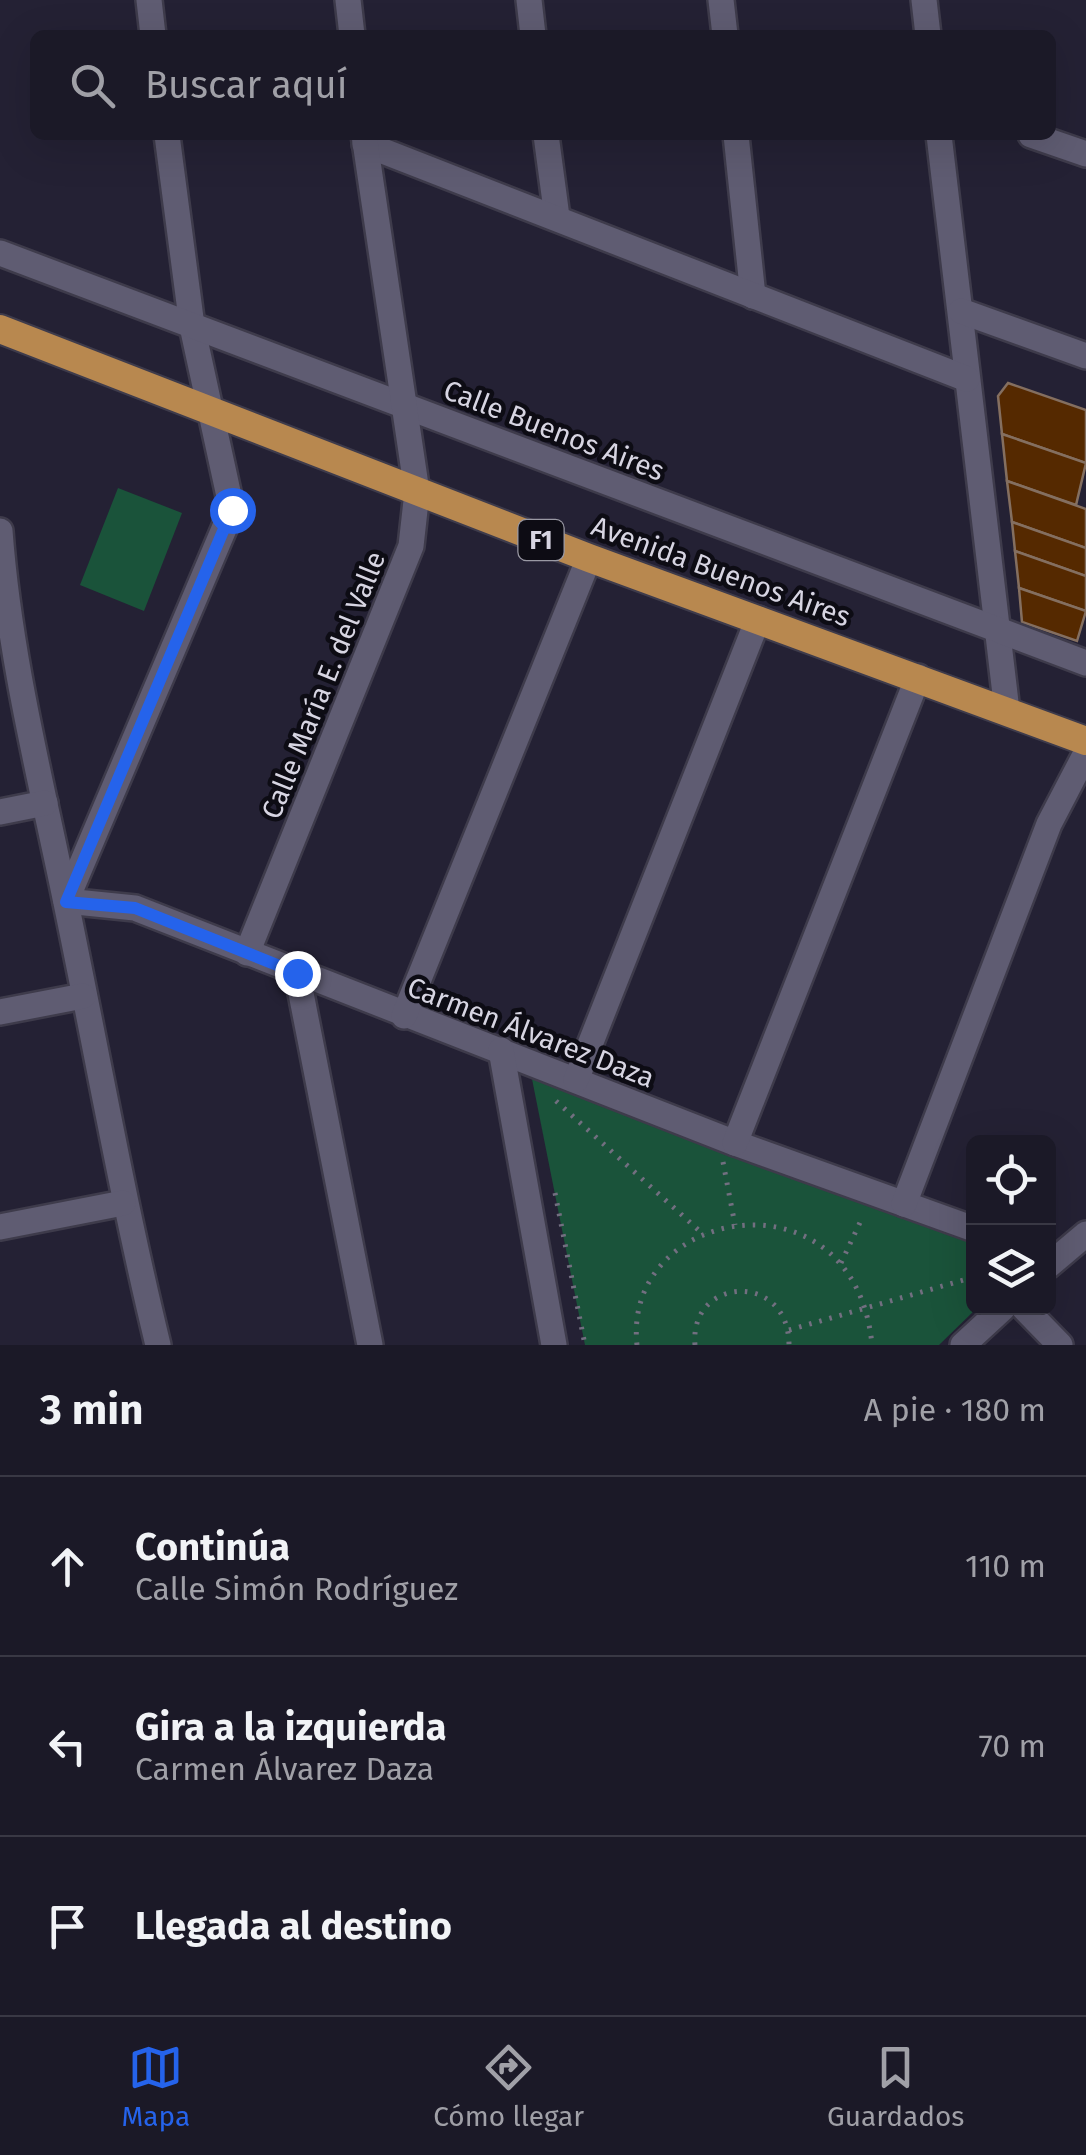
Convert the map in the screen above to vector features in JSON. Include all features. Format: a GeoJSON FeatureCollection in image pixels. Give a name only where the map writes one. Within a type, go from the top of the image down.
{"type":"FeatureCollection","features":[{"type":"Feature","properties":{"kind":"highway","name":"Avenida Buenos Aires"},"geometry":{"type":"LineString","coordinates":[[0,329],[589,558],[1086,741]]}},
{"type":"Feature","properties":{"kind":"street"},"geometry":{"type":"LineString","coordinates":[[148,0],[152,30]]}},
{"type":"Feature","properties":{"kind":"street"},"geometry":{"type":"LineString","coordinates":[[348,0],[351,30]]}},
{"type":"Feature","properties":{"kind":"street"},"geometry":{"type":"LineString","coordinates":[[528,0],[532,30]]}},
{"type":"Feature","properties":{"kind":"street"},"geometry":{"type":"LineString","coordinates":[[721,0],[724,30]]}},
{"type":"Feature","properties":{"kind":"street"},"geometry":{"type":"LineString","coordinates":[[924,0],[927,30]]}},
{"type":"Feature","properties":{"kind":"street"},"geometry":{"type":"LineString","coordinates":[[66,902],[232,510],[192,326],[167,140]]}},
{"type":"Feature","properties":{"kind":"street"},"geometry":{"type":"LineString","coordinates":[[364,140],[967,379]]}},
{"type":"Feature","properties":{"kind":"street","name":"Calle María E. del Valle"},"geometry":{"type":"LineString","coordinates":[[247,953],[411,546],[417,492],[364,140]]}},
{"type":"Feature","properties":{"kind":"street"},"geometry":{"type":"LineString","coordinates":[[547,140],[557,217]]}},
{"type":"Feature","properties":{"kind":"street"},"geometry":{"type":"LineString","coordinates":[[737,140],[753,296]]}},
{"type":"Feature","properties":{"kind":"street"},"geometry":{"type":"LineString","coordinates":[[940,140],[1007,710]]}},
{"type":"Feature","properties":{"kind":"street"},"geometry":{"type":"LineString","coordinates":[[1045,140],[1086,154]]}},
{"type":"Feature","properties":{"kind":"street","name":"Calle Buenos Aires"},"geometry":{"type":"LineString","coordinates":[[0,252],[1086,664]]}},
{"type":"Feature","properties":{"kind":"street"},"geometry":{"type":"LineString","coordinates":[[961,311],[1086,356]]}},
{"type":"Feature","properties":{"kind":"street"},"geometry":{"type":"LineString","coordinates":[[0,531],[2,580],[45,804],[123,1203],[158,1345]]}},
{"type":"Feature","properties":{"kind":"street"},"geometry":{"type":"LineString","coordinates":[[404,1016],[589,558]]}},
{"type":"Feature","properties":{"kind":"street"},"geometry":{"type":"LineString","coordinates":[[576,1080],[758,619]]}},
{"type":"Feature","properties":{"kind":"street"},"geometry":{"type":"LineString","coordinates":[[728,1146],[918,677]]}},
{"type":"Feature","properties":{"kind":"street"},"geometry":{"type":"LineString","coordinates":[[904,1204],[1049,824],[1086,753]]}},
{"type":"Feature","properties":{"kind":"street"},"geometry":{"type":"LineString","coordinates":[[0,812],[45,804]]}},
{"type":"Feature","properties":{"kind":"street","name":"Carmen Álvarez Daza"},"geometry":{"type":"LineString","coordinates":[[66,902],[135,908],[576,1080],[728,1146],[966,1225]]}},
{"type":"Feature","properties":{"kind":"street"},"geometry":{"type":"LineString","coordinates":[[297,973],[370,1345]]}},
{"type":"Feature","properties":{"kind":"street"},"geometry":{"type":"LineString","coordinates":[[0,1012],[84,996]]}},
{"type":"Feature","properties":{"kind":"street"},"geometry":{"type":"LineString","coordinates":[[501,1050],[554,1345]]}},
{"type":"Feature","properties":{"kind":"street"},"geometry":{"type":"LineString","coordinates":[[0,1227],[123,1203]]}},
{"type":"Feature","properties":{"kind":"street"},"geometry":{"type":"LineString","coordinates":[[1056,1256],[1086,1234]]}},
{"type":"Feature","properties":{"kind":"street"},"geometry":{"type":"LineString","coordinates":[[964,1345],[995,1315]]}},
{"type":"Feature","properties":{"kind":"street"},"geometry":{"type":"LineString","coordinates":[[1031,1315],[1060,1345]]}},
{"type":"Feature","properties":{"kind":"path"},"geometry":{"type":"LineString","coordinates":[[546,1092],[704,1235]]}},
{"type":"Feature","properties":{"kind":"path"},"geometry":{"type":"LineString","coordinates":[[728,1146],[735,1225]]}},
{"type":"Feature","properties":{"kind":"path"},"geometry":{"type":"LineString","coordinates":[[551,1174],[585,1345]]}},
{"type":"Feature","properties":{"kind":"path"},"geometry":{"type":"LineString","coordinates":[[841,1263],[868,1204]]}},
{"type":"Feature","properties":{"kind":"path"},"geometry":{"type":"LineString","coordinates":[[638,1345],[646,1293],[665,1262],[704,1235],[735,1225],[762,1223],[798,1231],[854,1277],[868,1310],[872,1345]]}},
{"type":"Feature","properties":{"kind":"path"},"geometry":{"type":"LineString","coordinates":[[789,1330],[966,1280]]}},
{"type":"Feature","properties":{"kind":"path"},"geometry":{"type":"LineString","coordinates":[[695,1345],[697,1320],[705,1307],[731,1292],[762,1295],[784,1316],[789,1345]]}},
{"type":"Feature","properties":{"kind":"green space"},"geometry":{"type":"Polygon","coordinates":[[[118,488],[182,513],[144,611],[80,585],[118,488]]]}},
{"type":"Feature","properties":{"kind":"green space"},"geometry":{"type":"Polygon","coordinates":[[[532,1079],[966,1240],[966,1315],[970,1315],[939,1345],[585,1345],[532,1079]]]}},
{"type":"Feature","properties":{"kind":"building"},"geometry":{"type":"Polygon","coordinates":[[[1008,383],[1086,410],[1086,463],[1002,434],[998,396],[1008,383]]]}},
{"type":"Feature","properties":{"kind":"building"},"geometry":{"type":"Polygon","coordinates":[[[1002,434],[1086,463],[1076,505],[1007,481],[1002,434]]]}},
{"type":"Feature","properties":{"kind":"building"},"geometry":{"type":"Polygon","coordinates":[[[1007,481],[1086,509],[1086,548],[1012,522],[1007,481]]]}},
{"type":"Feature","properties":{"kind":"building"},"geometry":{"type":"Polygon","coordinates":[[[1012,522],[1086,548],[1086,576],[1015,551],[1012,522]]]}},
{"type":"Feature","properties":{"kind":"building"},"geometry":{"type":"Polygon","coordinates":[[[1015,551],[1086,576],[1086,611],[1019,588],[1015,551]]]}},
{"type":"Feature","properties":{"kind":"building"},"geometry":{"type":"Polygon","coordinates":[[[1019,588],[1086,611],[1077,641],[1022,622],[1019,588]]]}},
{"type":"Feature","properties":{"kind":"route"},"geometry":{"type":"LineString","coordinates":[[232,510],[66,902],[135,908],[297,973]]}}]}
